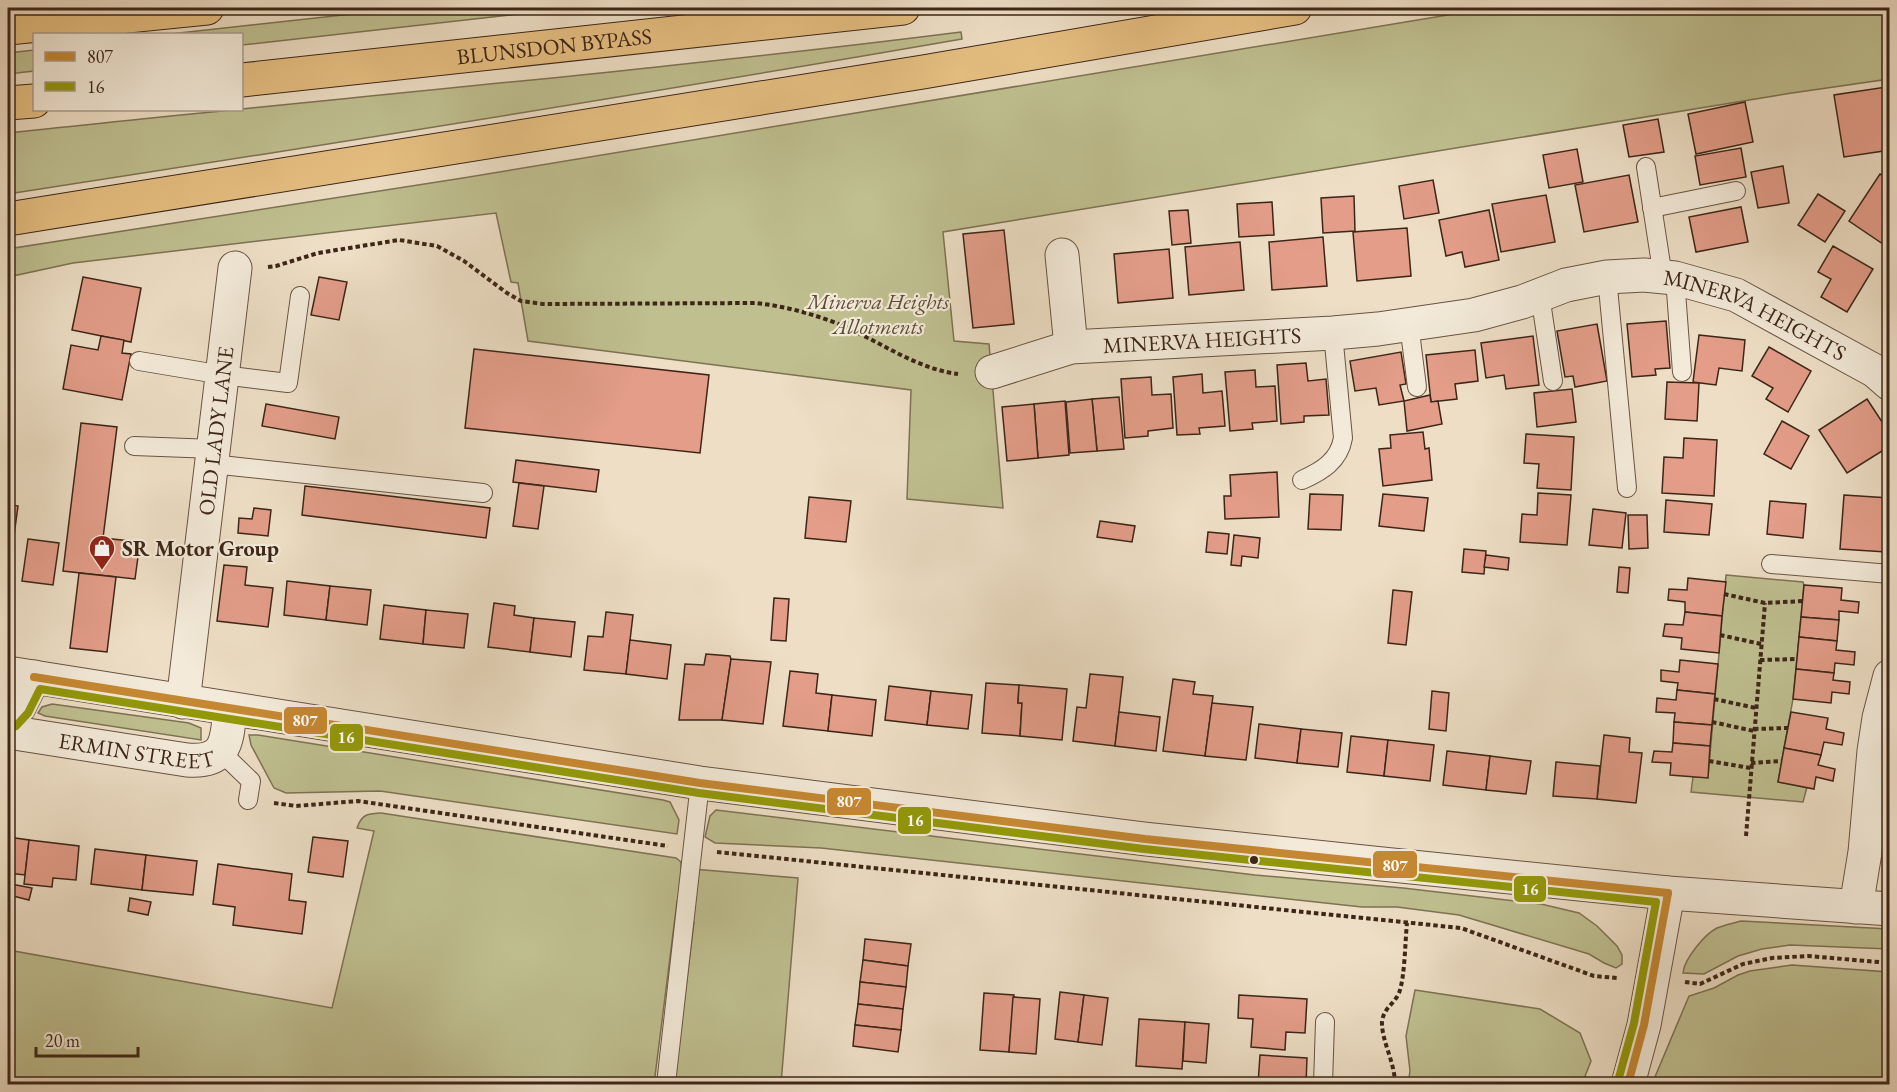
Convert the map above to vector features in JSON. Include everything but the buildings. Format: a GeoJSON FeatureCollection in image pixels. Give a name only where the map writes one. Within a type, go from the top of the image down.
{"type":"FeatureCollection","features":[{"type":"Feature","properties":{"kind":"highway"},"geometry":{"type":"LineString","coordinates":[[8,28],[207,8]]}},
{"type":"Feature","properties":{"kind":"highway","name":"BLUNSDON BYPASS"},"geometry":{"type":"LineString","coordinates":[[243,80],[903,8]]}},
{"type":"Feature","properties":{"kind":"highway"},"geometry":{"type":"LineString","coordinates":[[8,219],[912,74],[1295,8]]}},
{"type":"Feature","properties":{"kind":"highway"},"geometry":{"type":"LineString","coordinates":[[8,104],[33,101]]}},
{"type":"Feature","properties":{"kind":"street","name":"MINERVA HEIGHTS"},"geometry":{"type":"LineString","coordinates":[[1062,255],[1071,347]]}},
{"type":"Feature","properties":{"kind":"street","name":"OLD LADY LANE"},"geometry":{"type":"LineString","coordinates":[[183,702],[236,268]]}},
{"type":"Feature","properties":{"kind":"street","name":"MINERVA HEIGHTS"},"geometry":{"type":"LineString","coordinates":[[992,372],[1071,347],[1333,333],[1474,315],[1566,285],[1607,277],[1644,275],[1669,278],[1737,295],[1875,371],[1890,384]]}},
{"type":"Feature","properties":{"kind":"street","name":"ERMIN STREET"},"geometry":{"type":"LineString","coordinates":[[8,719],[19,707],[21,675],[700,783],[1145,839],[1668,893],[1890,909]]}},
{"type":"Feature","properties":{"kind":"street"},"geometry":{"type":"LineString","coordinates":[[1856,907],[1877,850],[1874,751],[1879,718],[1890,676]]}},
{"type":"Feature","properties":{"kind":"street","name":"ERMIN STREET"},"geometry":{"type":"LineString","coordinates":[[8,732],[187,760],[208,759],[220,752],[227,742],[230,709]]}},
{"type":"Feature","properties":{"kind":"street"},"geometry":{"type":"LineString","coordinates":[[1628,1084],[1644,1024],[1668,893]]}},
{"type":"Feature","properties":{"kind":"lane"},"geometry":{"type":"LineString","coordinates":[[1646,167],[1652,208],[1669,278],[1682,372]]}},
{"type":"Feature","properties":{"kind":"lane"},"geometry":{"type":"LineString","coordinates":[[1652,208],[1736,191]]}},
{"type":"Feature","properties":{"kind":"lane"},"geometry":{"type":"LineString","coordinates":[[1607,277],[1627,488]]}},
{"type":"Feature","properties":{"kind":"lane"},"geometry":{"type":"LineString","coordinates":[[1540,295],[1553,381]]}},
{"type":"Feature","properties":{"kind":"lane"},"geometry":{"type":"LineString","coordinates":[[139,361],[288,383],[300,296]]}},
{"type":"Feature","properties":{"kind":"lane"},"geometry":{"type":"LineString","coordinates":[[1409,324],[1417,387]]}},
{"type":"Feature","properties":{"kind":"lane","name":"MINERVA HEIGHTS"},"geometry":{"type":"LineString","coordinates":[[1302,480],[1336,458],[1341,448],[1343,438],[1333,333]]}},
{"type":"Feature","properties":{"kind":"lane"},"geometry":{"type":"LineString","coordinates":[[135,446],[483,493]]}},
{"type":"Feature","properties":{"kind":"lane"},"geometry":{"type":"LineString","coordinates":[[1771,564],[1890,574]]}},
{"type":"Feature","properties":{"kind":"lane"},"geometry":{"type":"LineString","coordinates":[[220,752],[251,781],[248,800]]}},
{"type":"Feature","properties":{"kind":"lane"},"geometry":{"type":"LineString","coordinates":[[666,1084],[700,783]]}},
{"type":"Feature","properties":{"kind":"lane"},"geometry":{"type":"LineString","coordinates":[[1323,1084],[1325,1022]]}},
{"type":"Feature","properties":{"kind":"path"},"geometry":{"type":"LineString","coordinates":[[236,268],[276,266],[318,253],[369,243],[399,240],[421,242],[436,246],[465,261],[521,301],[557,305],[756,303],[783,306],[836,323],[938,371],[957,374],[992,372]]}},
{"type":"Feature","properties":{"kind":"path"},"geometry":{"type":"LineString","coordinates":[[1725,594],[1765,603],[1803,601]]}},
{"type":"Feature","properties":{"kind":"path"},"geometry":{"type":"LineString","coordinates":[[1746,836],[1765,603]]}},
{"type":"Feature","properties":{"kind":"path"},"geometry":{"type":"LineString","coordinates":[[1720,634],[1761,644]]}},
{"type":"Feature","properties":{"kind":"path"},"geometry":{"type":"LineString","coordinates":[[1760,660],[1797,659]]}},
{"type":"Feature","properties":{"kind":"path"},"geometry":{"type":"LineString","coordinates":[[1714,699],[1756,708]]}},
{"type":"Feature","properties":{"kind":"path"},"geometry":{"type":"LineString","coordinates":[[1713,722],[1754,730],[1788,728]]}},
{"type":"Feature","properties":{"kind":"path"},"geometry":{"type":"LineString","coordinates":[[1710,761],[1751,766],[1782,761]]}},
{"type":"Feature","properties":{"kind":"path"},"geometry":{"type":"LineString","coordinates":[[248,800],[296,806],[358,801],[693,849],[1461,928],[1594,976],[1700,984],[1743,964],[1772,958],[1808,956],[1890,963]]}},
{"type":"Feature","properties":{"kind":"path"},"geometry":{"type":"LineString","coordinates":[[1395,1084],[1395,1071],[1382,1019],[1387,1007],[1398,994],[1407,923]]}},
{"type":"Feature","properties":{"kind":"green space"},"geometry":{"type":"Polygon","coordinates":[[[407,8],[572,8],[243,45],[243,33],[179,33],[407,8]]]}},
{"type":"Feature","properties":{"kind":"green space","name":"Minerva Heights Allotments"},"geometry":{"type":"Polygon","coordinates":[[[1490,8],[1889,8],[1889,79],[943,232],[954,341],[989,344],[1003,508],[907,499],[911,390],[528,341],[518,283],[511,282],[496,213],[73,263],[8,277],[8,249],[463,178],[1490,8]]]}},
{"type":"Feature","properties":{"kind":"green space"},"geometry":{"type":"Polygon","coordinates":[[[961,32],[962,39],[485,119],[8,194],[8,133],[243,111],[961,32]]]}},
{"type":"Feature","properties":{"kind":"green space"},"geometry":{"type":"Polygon","coordinates":[[[33,50],[33,71],[8,74],[8,53],[33,50]]]}},
{"type":"Feature","properties":{"kind":"green space"},"geometry":{"type":"Polygon","coordinates":[[[1726,575],[1803,582],[1793,699],[1778,782],[1807,787],[1803,802],[1691,792],[1693,777],[1708,777],[1726,575]]]}},
{"type":"Feature","properties":{"kind":"green space"},"geometry":{"type":"Polygon","coordinates":[[[52,704],[189,723],[201,728],[201,740],[45,716],[38,713],[42,707],[52,704]]]}},
{"type":"Feature","properties":{"kind":"green space"},"geometry":{"type":"Polygon","coordinates":[[[249,735],[663,800],[670,802],[679,820],[677,834],[380,791],[286,793],[274,788],[251,745],[249,735]]]}},
{"type":"Feature","properties":{"kind":"green space"},"geometry":{"type":"Polygon","coordinates":[[[716,810],[1255,875],[1403,888],[1541,904],[1579,913],[1597,926],[1617,946],[1622,955],[1622,964],[1616,968],[1589,954],[1459,915],[1397,907],[1362,907],[821,848],[715,843],[705,837],[710,816],[716,810]]]}},
{"type":"Feature","properties":{"kind":"green space"},"geometry":{"type":"Polygon","coordinates":[[[381,813],[676,858],[681,862],[681,868],[798,878],[781,1084],[674,1084],[694,922],[677,902],[654,1084],[8,1084],[8,950],[332,1008],[374,831],[357,828],[366,816],[381,813]]]}},
{"type":"Feature","properties":{"kind":"green space"},"geometry":{"type":"Polygon","coordinates":[[[1741,921],[1889,929],[1889,949],[1790,945],[1762,949],[1738,956],[1704,974],[1683,973],[1691,954],[1707,936],[1717,928],[1741,921]]]}},
{"type":"Feature","properties":{"kind":"green space"},"geometry":{"type":"Polygon","coordinates":[[[1792,965],[1889,972],[1889,1084],[1652,1084],[1689,996],[1714,988],[1750,971],[1792,965]]]}},
{"type":"Feature","properties":{"kind":"green space"},"geometry":{"type":"Polygon","coordinates":[[[1415,990],[1540,1009],[1580,1033],[1591,1061],[1582,1084],[1408,1084],[1410,1071],[1406,1036],[1415,990]]]}},
{"type":"Feature","properties":{"kind":"transit line","name":"807"},"geometry":{"type":"LineString","coordinates":[[34,677],[700,783],[1145,839],[1668,893]]}},
{"type":"Feature","properties":{"kind":"transit line","name":"16"},"geometry":{"type":"LineString","coordinates":[[16,726],[28,713],[40,689],[699,793],[1144,849],[1656,902],[1634,1023],[1618,1081]]}},
{"type":"Feature","properties":{"kind":"transit line","name":"807"},"geometry":{"type":"LineString","coordinates":[[1628,1084],[1644,1025],[1668,893]]}},
{"type":"Feature","properties":{"kind":"place","name":"SR Motor Group"},"geometry":{"type":"Point","coordinates":[102,571]}}]}
